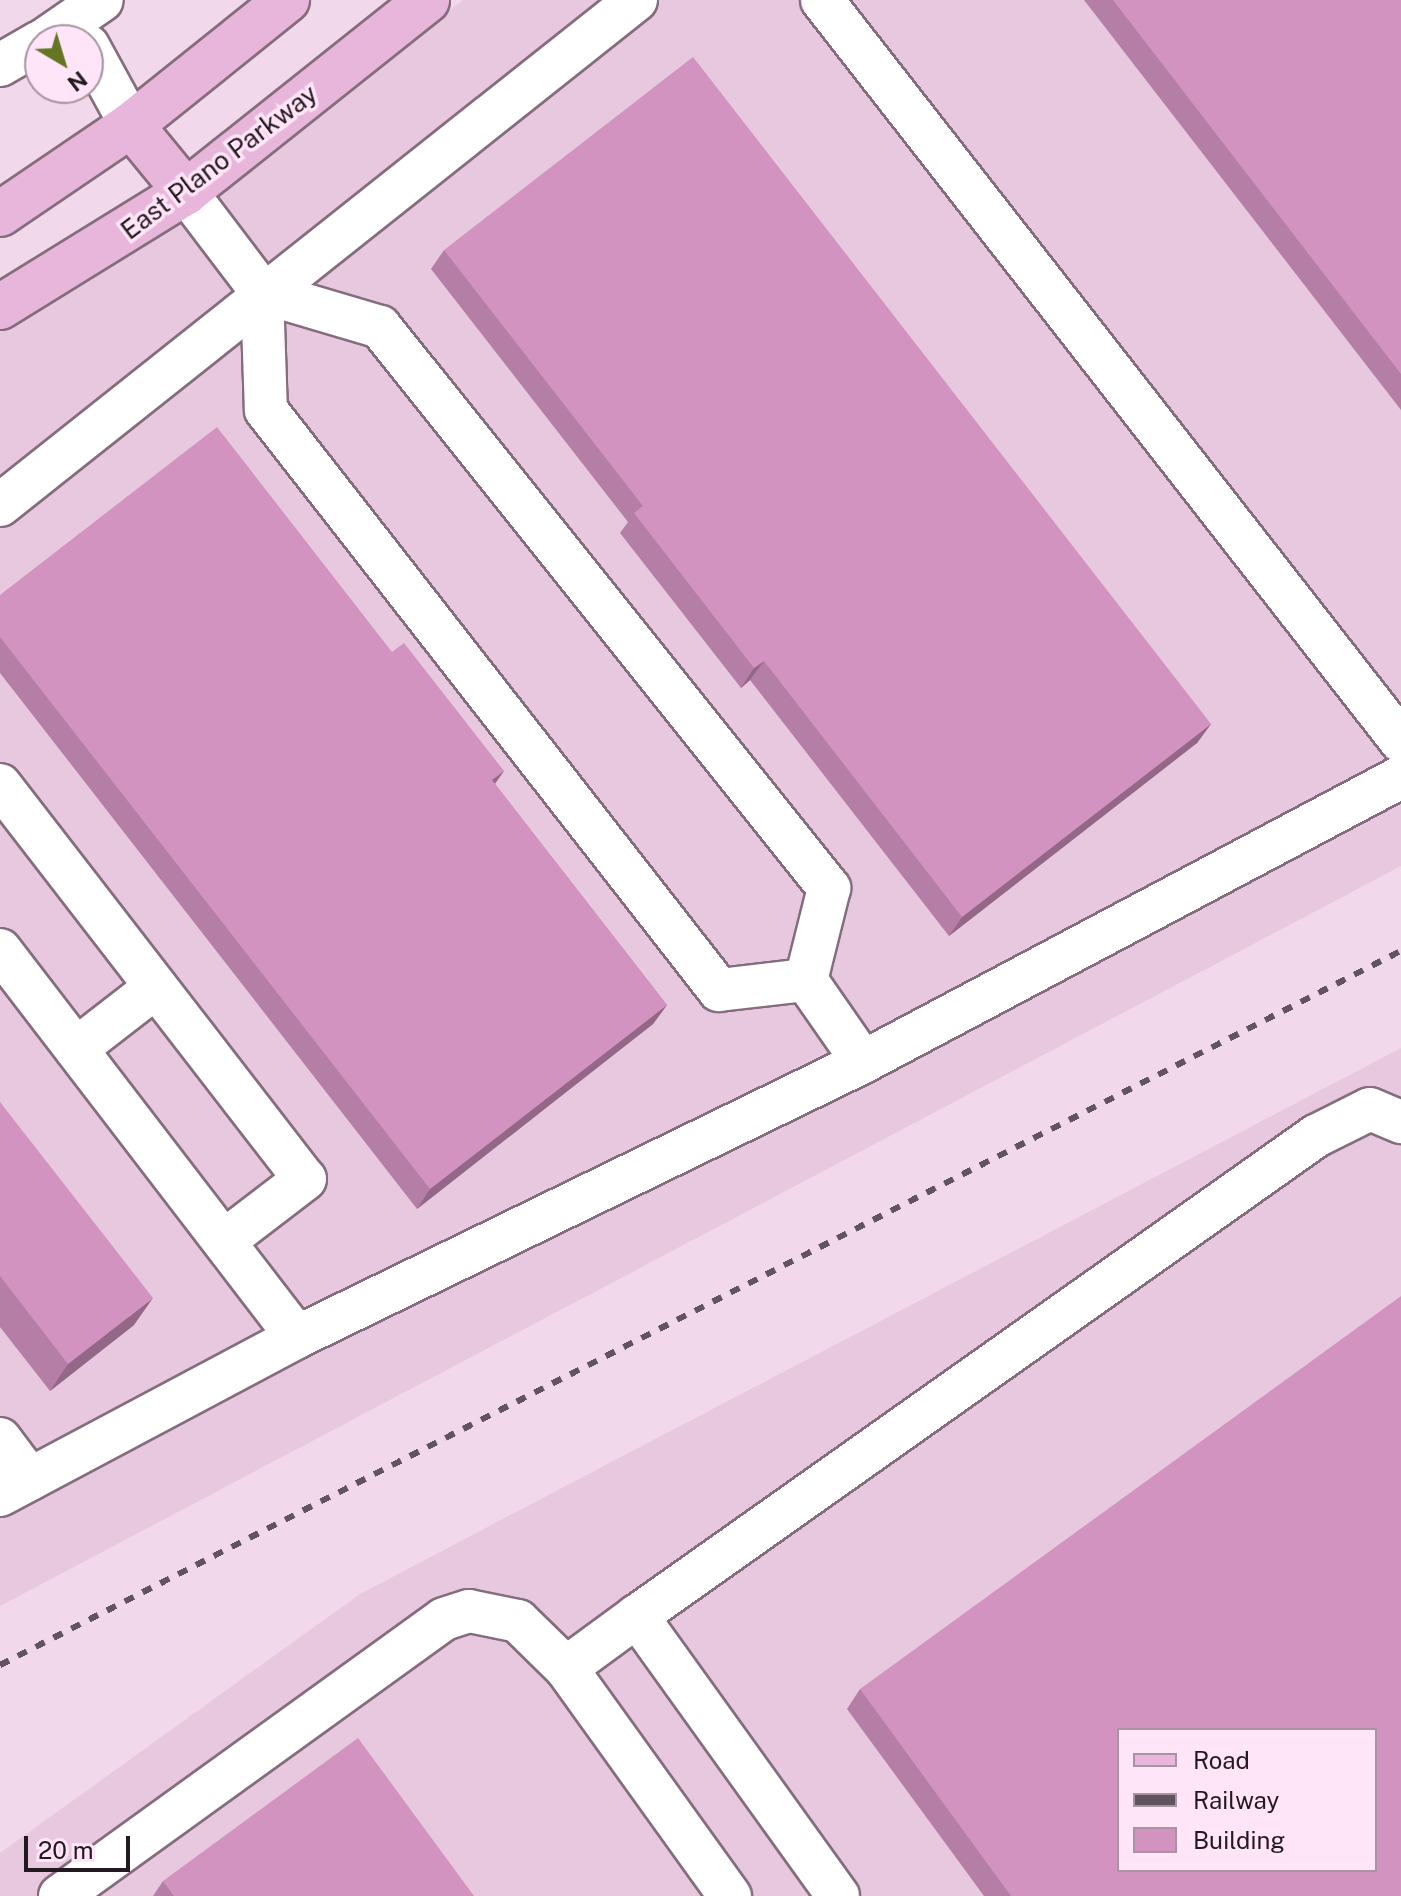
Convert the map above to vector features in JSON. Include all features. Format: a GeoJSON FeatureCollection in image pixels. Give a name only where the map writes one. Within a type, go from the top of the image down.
{"type":"FeatureCollection","features":[{"type":"Feature","properties":{"kind":"main road"},"geometry":{"type":"LineString","coordinates":[[0,214],[131,125],[287,0]]}},
{"type":"Feature","properties":{"kind":"main road","name":"East Plano Parkway"},"geometry":{"type":"LineString","coordinates":[[0,307],[186,192],[427,0]]}},
{"type":"Feature","properties":{"kind":"main road"},"geometry":{"type":"LineString","coordinates":[[131,125],[186,192]]}},
{"type":"Feature","properties":{"kind":"lane"},"geometry":{"type":"LineString","coordinates":[[0,505],[192,356],[262,292],[636,0]]}},
{"type":"Feature","properties":{"kind":"lane"},"geometry":{"type":"LineString","coordinates":[[822,0],[1401,741]]}},
{"type":"Feature","properties":{"kind":"lane"},"geometry":{"type":"LineString","coordinates":[[0,65],[24,54]]}},
{"type":"Feature","properties":{"kind":"lane"},"geometry":{"type":"LineString","coordinates":[[104,82],[131,125]]}},
{"type":"Feature","properties":{"kind":"lane"},"geometry":{"type":"LineString","coordinates":[[186,192],[262,292],[266,410],[719,990],[806,980]]}},
{"type":"Feature","properties":{"kind":"lane"},"geometry":{"type":"LineString","coordinates":[[262,292],[380,327],[829,888],[806,980],[863,1062]]}},
{"type":"Feature","properties":{"kind":"lane"},"geometry":{"type":"LineString","coordinates":[[0,1439],[15,1487],[297,1337],[863,1062],[1401,777]]}},
{"type":"Feature","properties":{"kind":"lane"},"geometry":{"type":"LineString","coordinates":[[0,785],[305,1179],[224,1241]]}},
{"type":"Feature","properties":{"kind":"lane"},"geometry":{"type":"LineString","coordinates":[[0,950],[297,1337]]}},
{"type":"Feature","properties":{"kind":"lane"},"geometry":{"type":"LineString","coordinates":[[76,1049],[156,987]]}},
{"type":"Feature","properties":{"kind":"lane"},"geometry":{"type":"LineString","coordinates":[[566,1668],[1316,1136],[1370,1109],[1401,1122]]}},
{"type":"Feature","properties":{"kind":"lane"},"geometry":{"type":"LineString","coordinates":[[60,1896],[444,1619],[469,1611],[518,1621],[566,1668],[730,1896]]}},
{"type":"Feature","properties":{"kind":"lane"},"geometry":{"type":"LineString","coordinates":[[637,1616],[838,1896]]}},
{"type":"Feature","properties":{"kind":"shaded area"},"geometry":{"type":"Polygon","coordinates":[[[463,0],[1401,0],[1401,866],[0,1606],[0,331],[151,240],[463,0]]]}},
{"type":"Feature","properties":{"kind":"shaded area"},"geometry":{"type":"Polygon","coordinates":[[[1401,1048],[1401,1896],[0,1896],[0,1853],[360,1594],[1401,1048]]]}},
{"type":"Feature","properties":{"kind":"building"},"geometry":{"type":"Polygon","coordinates":[[[1113,0],[1401,0],[1401,374],[1113,0]]]}},
{"type":"Feature","properties":{"kind":"building"},"geometry":{"type":"Polygon","coordinates":[[[693,57],[1211,724],[962,917],[764,661],[754,668],[634,513],[643,506],[444,250],[693,57]]]}},
{"type":"Feature","properties":{"kind":"building"},"geometry":{"type":"Polygon","coordinates":[[[217,427],[392,652],[404,643],[504,771],[492,780],[667,1005],[430,1189],[0,637],[0,595],[217,427]]]}},
{"type":"Feature","properties":{"kind":"building"},"geometry":{"type":"Polygon","coordinates":[[[0,1102],[153,1298],[68,1364],[0,1276],[0,1102]]]}},
{"type":"Feature","properties":{"kind":"building"},"geometry":{"type":"Polygon","coordinates":[[[1401,1296],[1401,1896],[1011,1896],[860,1689],[1401,1296]]]}},
{"type":"Feature","properties":{"kind":"building"},"geometry":{"type":"Polygon","coordinates":[[[358,1738],[474,1896],[174,1896],[163,1881],[358,1738]]]}},
{"type":"Feature","properties":{"kind":"railway"},"geometry":{"type":"LineString","coordinates":[[0,1665],[1401,951]]}}]}
